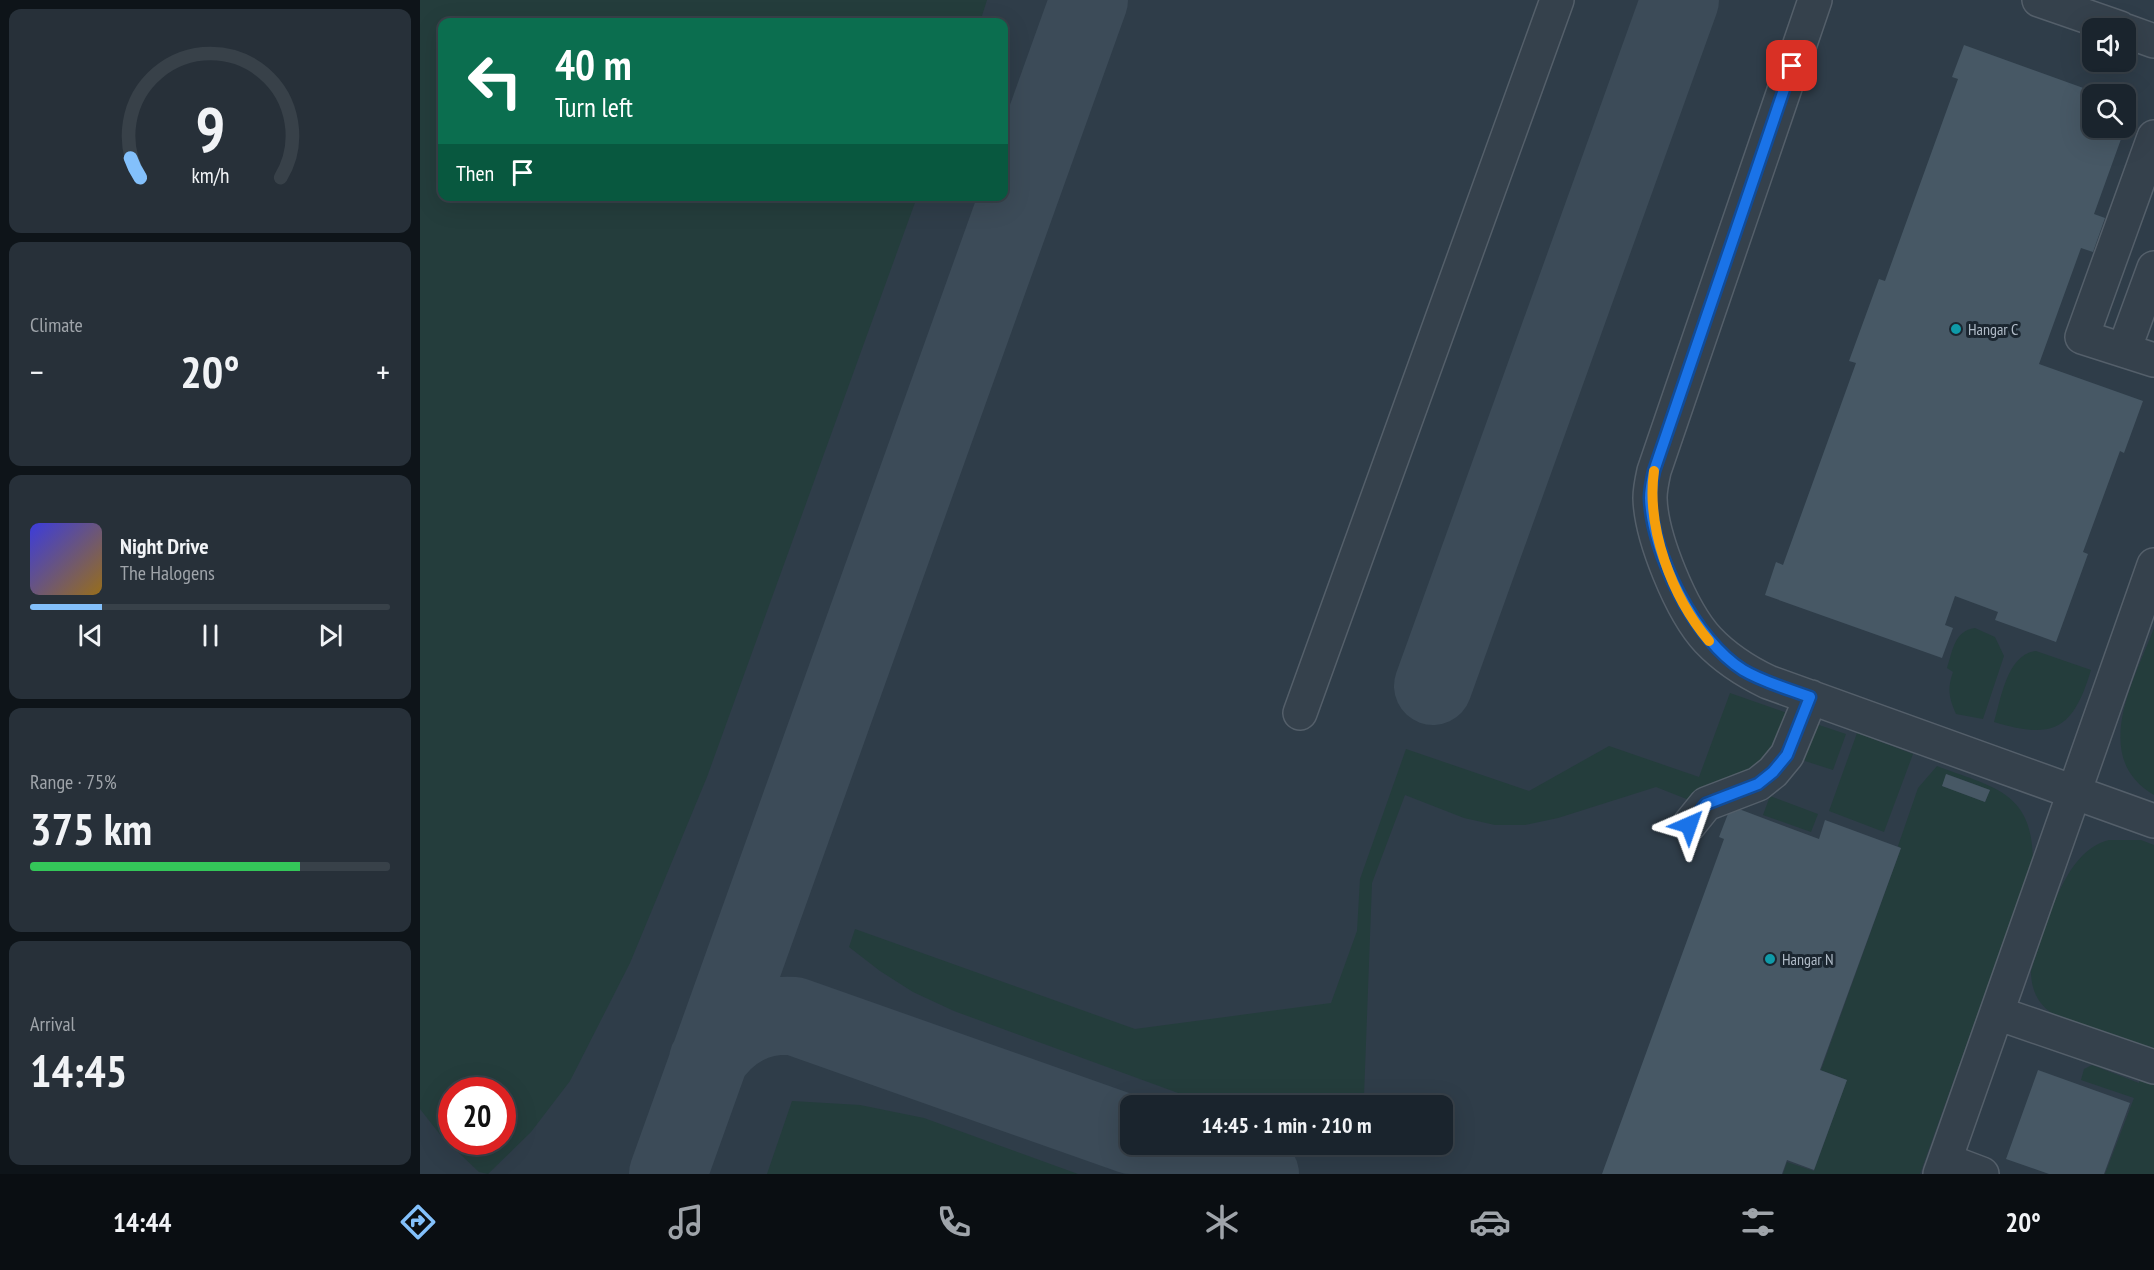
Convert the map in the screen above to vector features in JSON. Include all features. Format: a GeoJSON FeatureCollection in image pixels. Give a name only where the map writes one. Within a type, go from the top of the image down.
{"type":"FeatureCollection","features":[{"type":"Feature","properties":{"kind":"lane"},"geometry":{"type":"LineString","coordinates":[[1299,713],[1557,0]]}},
{"type":"Feature","properties":{"kind":"lane"},"geometry":{"type":"LineString","coordinates":[[1815,0],[1654,471],[1650,496],[1657,540],[1686,606],[1707,639],[1743,670],[1810,697],[2154,821]]}},
{"type":"Feature","properties":{"kind":"lane"},"geometry":{"type":"LineString","coordinates":[[2039,0],[2091,18]]}},
{"type":"Feature","properties":{"kind":"lane"},"geometry":{"type":"LineString","coordinates":[[2136,34],[2154,40]]}},
{"type":"Feature","properties":{"kind":"lane"},"geometry":{"type":"LineString","coordinates":[[2154,137],[2082,337],[2139,355],[2154,268]]}},
{"type":"Feature","properties":{"kind":"lane"},"geometry":{"type":"LineString","coordinates":[[1982,1174],[1943,1167],[2154,565]]}},
{"type":"Feature","properties":{"kind":"lane"},"geometry":{"type":"LineString","coordinates":[[1689,825],[1706,804],[1758,784],[1773,772],[1787,755],[1810,697]]}},
{"type":"Feature","properties":{"kind":"lane"},"geometry":{"type":"LineString","coordinates":[[1997,1013],[2154,1067]]}},
{"type":"Feature","properties":{"kind":"shaded area"},"geometry":{"type":"Polygon","coordinates":[[[420,0],[2154,0],[2154,1174],[420,1174],[420,0]]]}},
{"type":"Feature","properties":{"kind":"green space"},"geometry":{"type":"Polygon","coordinates":[[[420,0],[987,0],[981,18],[438,18],[438,201],[916,201],[707,777],[630,963],[570,1081],[531,1132],[516,1147],[516,1077],[438,1077],[438,1132],[420,1109],[420,0]]]}},
{"type":"Feature","properties":{"kind":"green space"},"geometry":{"type":"Polygon","coordinates":[[[1975,628],[1995,637],[2004,656],[1983,719],[1956,714],[1950,693],[1953,672],[1947,668],[1958,637],[1975,628]]]}},
{"type":"Feature","properties":{"kind":"green space"},"geometry":{"type":"Polygon","coordinates":[[[2154,628],[2154,795],[2135,779],[2124,760],[2120,739],[2122,716],[2129,693],[2154,628]]]}},
{"type":"Feature","properties":{"kind":"green space"},"geometry":{"type":"Polygon","coordinates":[[[2036,651],[2091,670],[2077,706],[2068,718],[2046,729],[2032,730],[1994,722],[2012,669],[2026,654],[2036,651]]]}},
{"type":"Feature","properties":{"kind":"green space"},"geometry":{"type":"Polygon","coordinates":[[[1730,693],[1787,713],[1771,762],[1689,800],[1656,787],[1558,818],[1525,825],[1495,825],[1464,818],[1405,795],[1372,883],[1364,1095],[1184,1095],[954,1011],[913,992],[880,971],[849,947],[855,929],[1135,1029],[1331,1003],[1357,931],[1360,879],[1406,749],[1529,791],[1609,746],[1699,777],[1730,693]]]}},
{"type":"Feature","properties":{"kind":"green space"},"geometry":{"type":"Polygon","coordinates":[[[1816,724],[1846,734],[1833,770],[1805,761],[1800,753],[1816,724]]]}},
{"type":"Feature","properties":{"kind":"green space"},"geometry":{"type":"Polygon","coordinates":[[[1857,733],[1913,754],[1884,832],[1829,811],[1857,733]]]}},
{"type":"Feature","properties":{"kind":"green space"},"geometry":{"type":"Polygon","coordinates":[[[1937,766],[1991,786],[2005,794],[2025,818],[2031,836],[2033,859],[1920,1174],[1783,1174],[1787,1162],[1814,1171],[1847,1080],[1821,1070],[1901,848],[1898,846],[1918,788],[1937,766]],[[1947,774],[1942,786],[1985,802],[1990,790],[1947,774]]]}},
{"type":"Feature","properties":{"kind":"green space"},"geometry":{"type":"Polygon","coordinates":[[[1770,796],[1818,814],[1811,832],[1763,815],[1770,796]]]}},
{"type":"Feature","properties":{"kind":"green space"},"geometry":{"type":"Polygon","coordinates":[[[2109,840],[2141,840],[2154,845],[2154,1050],[2099,1033],[2058,1017],[2041,1003],[2032,983],[2031,971],[2050,914],[2068,875],[2079,859],[2093,847],[2109,840]]]}},
{"type":"Feature","properties":{"kind":"green space"},"geometry":{"type":"Polygon","coordinates":[[[2092,1065],[2139,1083],[2140,1080],[2154,1085],[2154,1174],[2105,1174],[2134,1098],[2081,1080],[2084,1069],[2092,1065]]]}},
{"type":"Feature","properties":{"kind":"green space"},"geometry":{"type":"Polygon","coordinates":[[[792,1101],[860,1105],[924,1118],[1078,1174],[767,1174],[792,1101]]]}},
{"type":"Feature","properties":{"kind":"green space"},"geometry":{"type":"Polygon","coordinates":[[[461,1155],[507,1155],[488,1174],[479,1172],[461,1155]]]}},
{"type":"Feature","properties":{"kind":"building","name":"Hangar C"},"geometry":{"type":"Polygon","coordinates":[[[1964,45],[2082,88],[2082,138],[2121,138],[2094,214],[2105,218],[2093,252],[2081,248],[2039,364],[2143,401],[2124,453],[2120,451],[2083,552],[2088,554],[2056,642],[1995,620],[1998,612],[1955,596],[1945,625],[1953,628],[1942,658],[1765,595],[1776,562],[1783,565],[1856,363],[1849,361],[1879,279],[1885,281],[1958,79],[1952,77],[1964,45]]]}},
{"type":"Feature","properties":{"kind":"building"},"geometry":{"type":"Polygon","coordinates":[[[1946,774],[1990,790],[1985,802],[1942,786],[1946,774]]]}},
{"type":"Feature","properties":{"kind":"building","name":"Hangar N"},"geometry":{"type":"Polygon","coordinates":[[[1731,806],[1819,839],[1825,820],[1901,848],[1820,1070],[1847,1080],[1814,1170],[1787,1160],[1782,1174],[1602,1174],[1724,839],[1719,837],[1731,806]]]}},
{"type":"Feature","properties":{"kind":"building"},"geometry":{"type":"Polygon","coordinates":[[[2038,1070],[2130,1103],[2104,1174],[2049,1174],[2006,1159],[2038,1070]]]}},
{"type":"Feature","properties":{"kind":"taxiway"},"geometry":{"type":"LineString","coordinates":[[668,1174],[1089,0]]}},
{"type":"Feature","properties":{"kind":"taxiway"},"geometry":{"type":"LineString","coordinates":[[1433,686],[1680,0]]}},
{"type":"Feature","properties":{"kind":"taxiway"},"geometry":{"type":"LineString","coordinates":[[708,1060],[725,1040],[745,1026],[768,1018],[794,1016],[1120,1131]]}},
{"type":"Feature","properties":{"kind":"taxiway"},"geometry":{"type":"LineString","coordinates":[[1190,1155],[1260,1174]]}},
{"type":"Feature","properties":{"kind":"slow traffic"},"geometry":{"type":"LineString","coordinates":[[1654,471],[1650,496],[1657,540],[1686,606],[1709,641]]}},
{"type":"Feature","properties":{"kind":"place","name":"Hangar C"},"geometry":{"type":"Point","coordinates":[1956,329]}},
{"type":"Feature","properties":{"kind":"place","name":"Hangar N"},"geometry":{"type":"Point","coordinates":[1770,959]}},
{"type":"Feature","properties":{"kind":"route"},"geometry":{"type":"LineString","coordinates":[[1689,825],[1706,804],[1758,784],[1773,772],[1787,755],[1810,697],[1743,670],[1707,639],[1686,606],[1657,540],[1650,496],[1654,471],[1792,66]]}}]}
